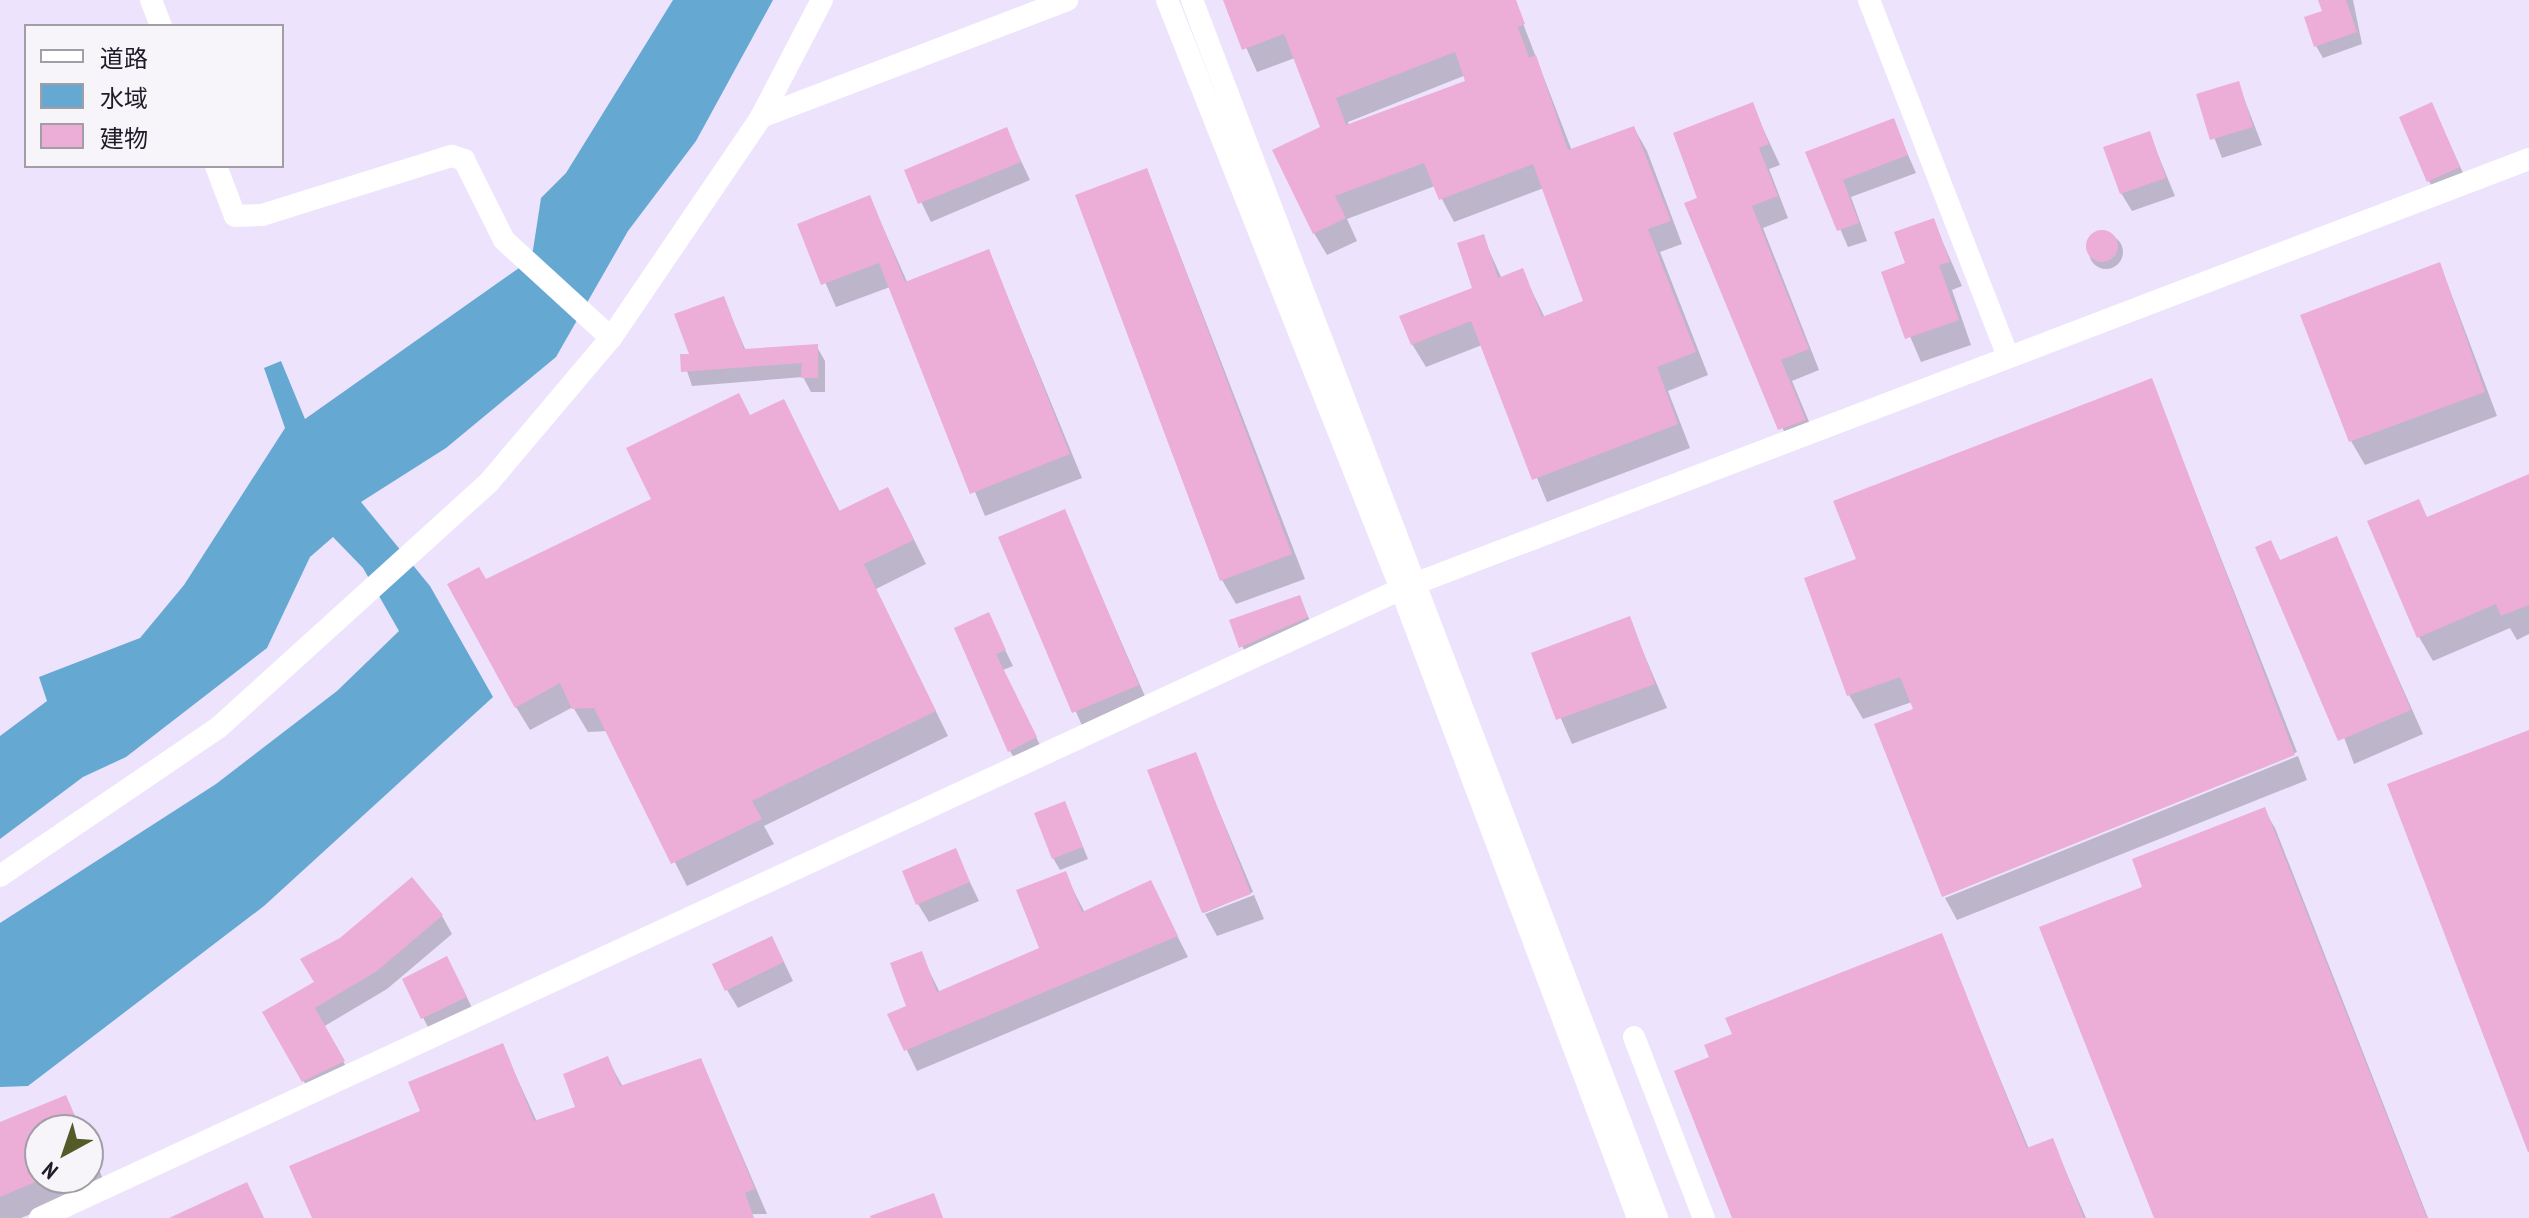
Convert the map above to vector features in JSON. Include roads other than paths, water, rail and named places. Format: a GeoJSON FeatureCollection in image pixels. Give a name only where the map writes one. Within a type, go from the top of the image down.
{"type":"FeatureCollection","features":[{"type":"Feature","properties":{"kind":"street"},"geometry":{"type":"LineString","coordinates":[[151,0],[160,24]]}},
{"type":"Feature","properties":{"kind":"street"},"geometry":{"type":"LineString","coordinates":[[0,876],[194,747],[380,587],[490,481],[611,338],[761,117],[822,0]]}},
{"type":"Feature","properties":{"kind":"street"},"geometry":{"type":"LineString","coordinates":[[761,117],[1067,0]]}},
{"type":"Feature","properties":{"kind":"street"},"geometry":{"type":"LineString","coordinates":[[1167,0],[1410,586],[1657,1218]]}},
{"type":"Feature","properties":{"kind":"street"},"geometry":{"type":"LineString","coordinates":[[1192,0],[1410,586],[1638,1218]]}},
{"type":"Feature","properties":{"kind":"street"},"geometry":{"type":"LineString","coordinates":[[1869,0],[2008,357]]}},
{"type":"Feature","properties":{"kind":"street"},"geometry":{"type":"LineString","coordinates":[[217,168],[235,216],[262,215],[452,156],[476,176],[504,240],[611,338]]}},
{"type":"Feature","properties":{"kind":"street"},"geometry":{"type":"LineString","coordinates":[[40,1218],[1410,586],[2529,159]]}},
{"type":"Feature","properties":{"kind":"street"},"geometry":{"type":"LineString","coordinates":[[1634,1037],[1704,1218]]}},
{"type":"Feature","properties":{"kind":"water"},"geometry":{"type":"Polygon","coordinates":[[[673,0],[773,0],[696,141],[628,231],[556,357],[446,448],[361,502],[430,586],[493,697],[264,906],[28,1086],[0,1087],[0,923],[216,784],[337,691],[399,631],[363,568],[333,537],[310,557],[267,648],[126,757],[83,777],[0,839],[0,736],[47,701],[39,677],[140,638],[184,585],[285,428],[264,368],[281,361],[305,419],[519,268],[533,250],[541,198],[566,173],[673,0]]]}}]}
